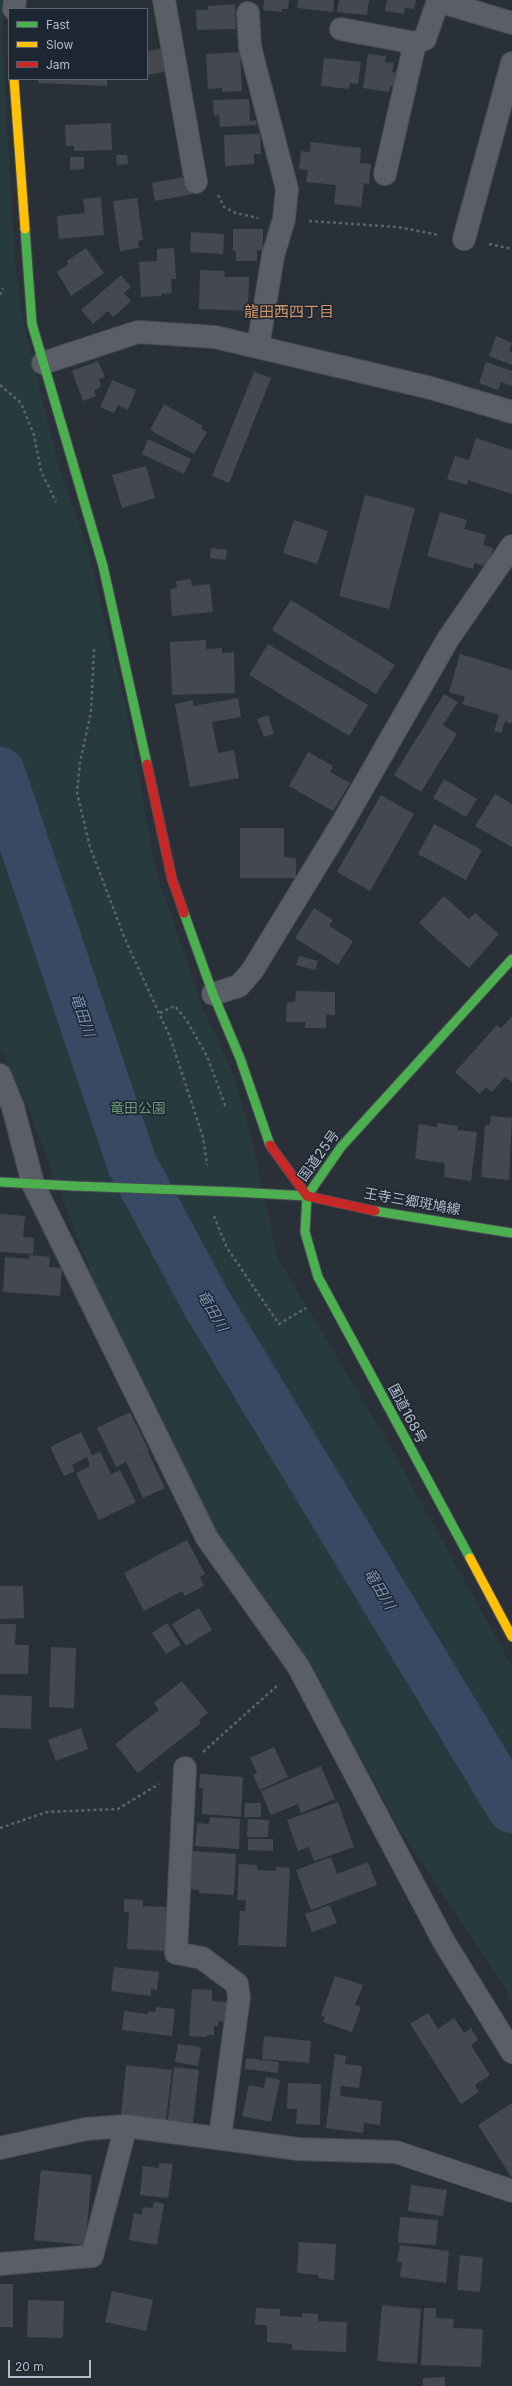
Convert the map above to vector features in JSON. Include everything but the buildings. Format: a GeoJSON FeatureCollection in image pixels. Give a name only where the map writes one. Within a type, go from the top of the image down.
{"type":"FeatureCollection","features":[{"type":"Feature","properties":{"kind":"main road"},"geometry":{"type":"LineString","coordinates":[[14,80],[32,324],[89,514],[103,566],[172,879],[213,994],[240,1058],[268,1142],[307,1196]]}},
{"type":"Feature","properties":{"kind":"main road","name":"国道25号"},"geometry":{"type":"LineString","coordinates":[[0,1182],[307,1196],[341,1147],[512,959]]}},
{"type":"Feature","properties":{"kind":"main road","name":"王寺三郷斑鳩線"},"geometry":{"type":"LineString","coordinates":[[307,1196],[387,1213],[512,1233]]}},
{"type":"Feature","properties":{"kind":"main road","name":"国道168号"},"geometry":{"type":"LineString","coordinates":[[307,1196],[305,1232],[318,1277],[512,1637]]}},
{"type":"Feature","properties":{"kind":"street"},"geometry":{"type":"LineString","coordinates":[[164,0],[206,186]]}},
{"type":"Feature","properties":{"kind":"street"},"geometry":{"type":"LineString","coordinates":[[341,29],[415,43],[425,39],[438,1],[487,8],[512,24]]}},
{"type":"Feature","properties":{"kind":"street"},"geometry":{"type":"LineString","coordinates":[[248,13],[250,47],[287,189],[284,220],[273,256],[258,346]]}},
{"type":"Feature","properties":{"kind":"street"},"geometry":{"type":"LineString","coordinates":[[385,174],[415,43]]}},
{"type":"Feature","properties":{"kind":"street"},"geometry":{"type":"LineString","coordinates":[[464,239],[512,63]]}},
{"type":"Feature","properties":{"kind":"street"},"geometry":{"type":"LineString","coordinates":[[43,363],[138,332],[215,337],[431,388],[512,412]]}},
{"type":"Feature","properties":{"kind":"street"},"geometry":{"type":"LineString","coordinates":[[213,994],[239,986],[252,971],[343,822],[448,639],[512,546]]}},
{"type":"Feature","properties":{"kind":"street"},"geometry":{"type":"LineString","coordinates":[[0,1075],[13,1107],[33,1184],[206,1538],[298,1666],[444,1942],[512,2052]]}},
{"type":"Feature","properties":{"kind":"street"},"geometry":{"type":"LineString","coordinates":[[185,1768],[176,1952],[202,1958],[237,1984],[239,1997],[220,2137]]}},
{"type":"Feature","properties":{"kind":"street"},"geometry":{"type":"LineString","coordinates":[[0,2264],[92,2256],[126,2126]]}},
{"type":"Feature","properties":{"kind":"street"},"geometry":{"type":"LineString","coordinates":[[0,2148],[86,2129],[126,2126],[220,2137],[298,2149],[396,2152],[512,2191]]}},
{"type":"Feature","properties":{"kind":"path"},"geometry":{"type":"LineString","coordinates":[[206,186],[224,207],[236,213],[251,217],[398,227],[512,249]]}},
{"type":"Feature","properties":{"kind":"path"},"geometry":{"type":"LineString","coordinates":[[0,384],[21,403],[34,434],[42,471],[58,507]]}},
{"type":"Feature","properties":{"kind":"path"},"geometry":{"type":"LineString","coordinates":[[94,643],[91,712],[80,762],[78,793],[92,854],[127,946],[160,1013],[170,1037],[203,1138],[207,1168]]}},
{"type":"Feature","properties":{"kind":"path"},"geometry":{"type":"LineString","coordinates":[[160,1013],[175,1006],[187,1021],[207,1056],[225,1105],[253,1096]]}},
{"type":"Feature","properties":{"kind":"path"},"geometry":{"type":"LineString","coordinates":[[213,1214],[227,1248],[279,1324],[327,1296]]}},
{"type":"Feature","properties":{"kind":"green space","name":"竜田公園"},"geometry":{"type":"Polygon","coordinates":[[[0,0],[4,0],[2,37],[15,262],[21,313],[59,467],[87,545],[127,713],[156,871],[202,1006],[235,1078],[251,1137],[278,1258],[386,1439],[512,1666],[512,2005],[505,1988],[397,1824],[298,1644],[216,1530],[96,1287],[29,1110],[0,1047],[0,0]]]}},
{"type":"Feature","properties":{"kind":"waterway","name":"竜田川"},"geometry":{"type":"LineString","coordinates":[[0,772],[132,1164],[206,1302],[512,1808]]}},
{"type":"Feature","properties":{"kind":"traffic: fast"},"geometry":{"type":"LineString","coordinates":[[25,229],[32,324],[103,566],[147,764]]}},
{"type":"Feature","properties":{"kind":"traffic: fast"},"geometry":{"type":"LineString","coordinates":[[184,913],[213,994],[240,1058],[270,1145]]}},
{"type":"Feature","properties":{"kind":"traffic: fast"},"geometry":{"type":"LineString","coordinates":[[307,1196],[341,1147],[512,959]]}},
{"type":"Feature","properties":{"kind":"traffic: fast"},"geometry":{"type":"LineString","coordinates":[[0,1182],[74,1186]]}},
{"type":"Feature","properties":{"kind":"traffic: fast"},"geometry":{"type":"LineString","coordinates":[[74,1186],[236,1192]]}},
{"type":"Feature","properties":{"kind":"traffic: fast"},"geometry":{"type":"LineString","coordinates":[[236,1192],[307,1196]]}},
{"type":"Feature","properties":{"kind":"traffic: fast"},"geometry":{"type":"LineString","coordinates":[[307,1196],[305,1232],[318,1277],[470,1558]]}},
{"type":"Feature","properties":{"kind":"traffic: fast"},"geometry":{"type":"LineString","coordinates":[[375,1211],[512,1233]]}},
{"type":"Feature","properties":{"kind":"traffic: slow"},"geometry":{"type":"LineString","coordinates":[[14,80],[25,229]]}},
{"type":"Feature","properties":{"kind":"traffic: slow"},"geometry":{"type":"LineString","coordinates":[[470,1558],[512,1637]]}},
{"type":"Feature","properties":{"kind":"traffic: jam"},"geometry":{"type":"LineString","coordinates":[[147,764],[172,879],[184,913]]}},
{"type":"Feature","properties":{"kind":"traffic: jam"},"geometry":{"type":"LineString","coordinates":[[270,1145],[307,1196],[375,1211]]}},
{"type":"Feature","properties":{"kind":"district","name":"龍田西四丁目"},"geometry":{"type":"Point","coordinates":[289,312]}}]}
